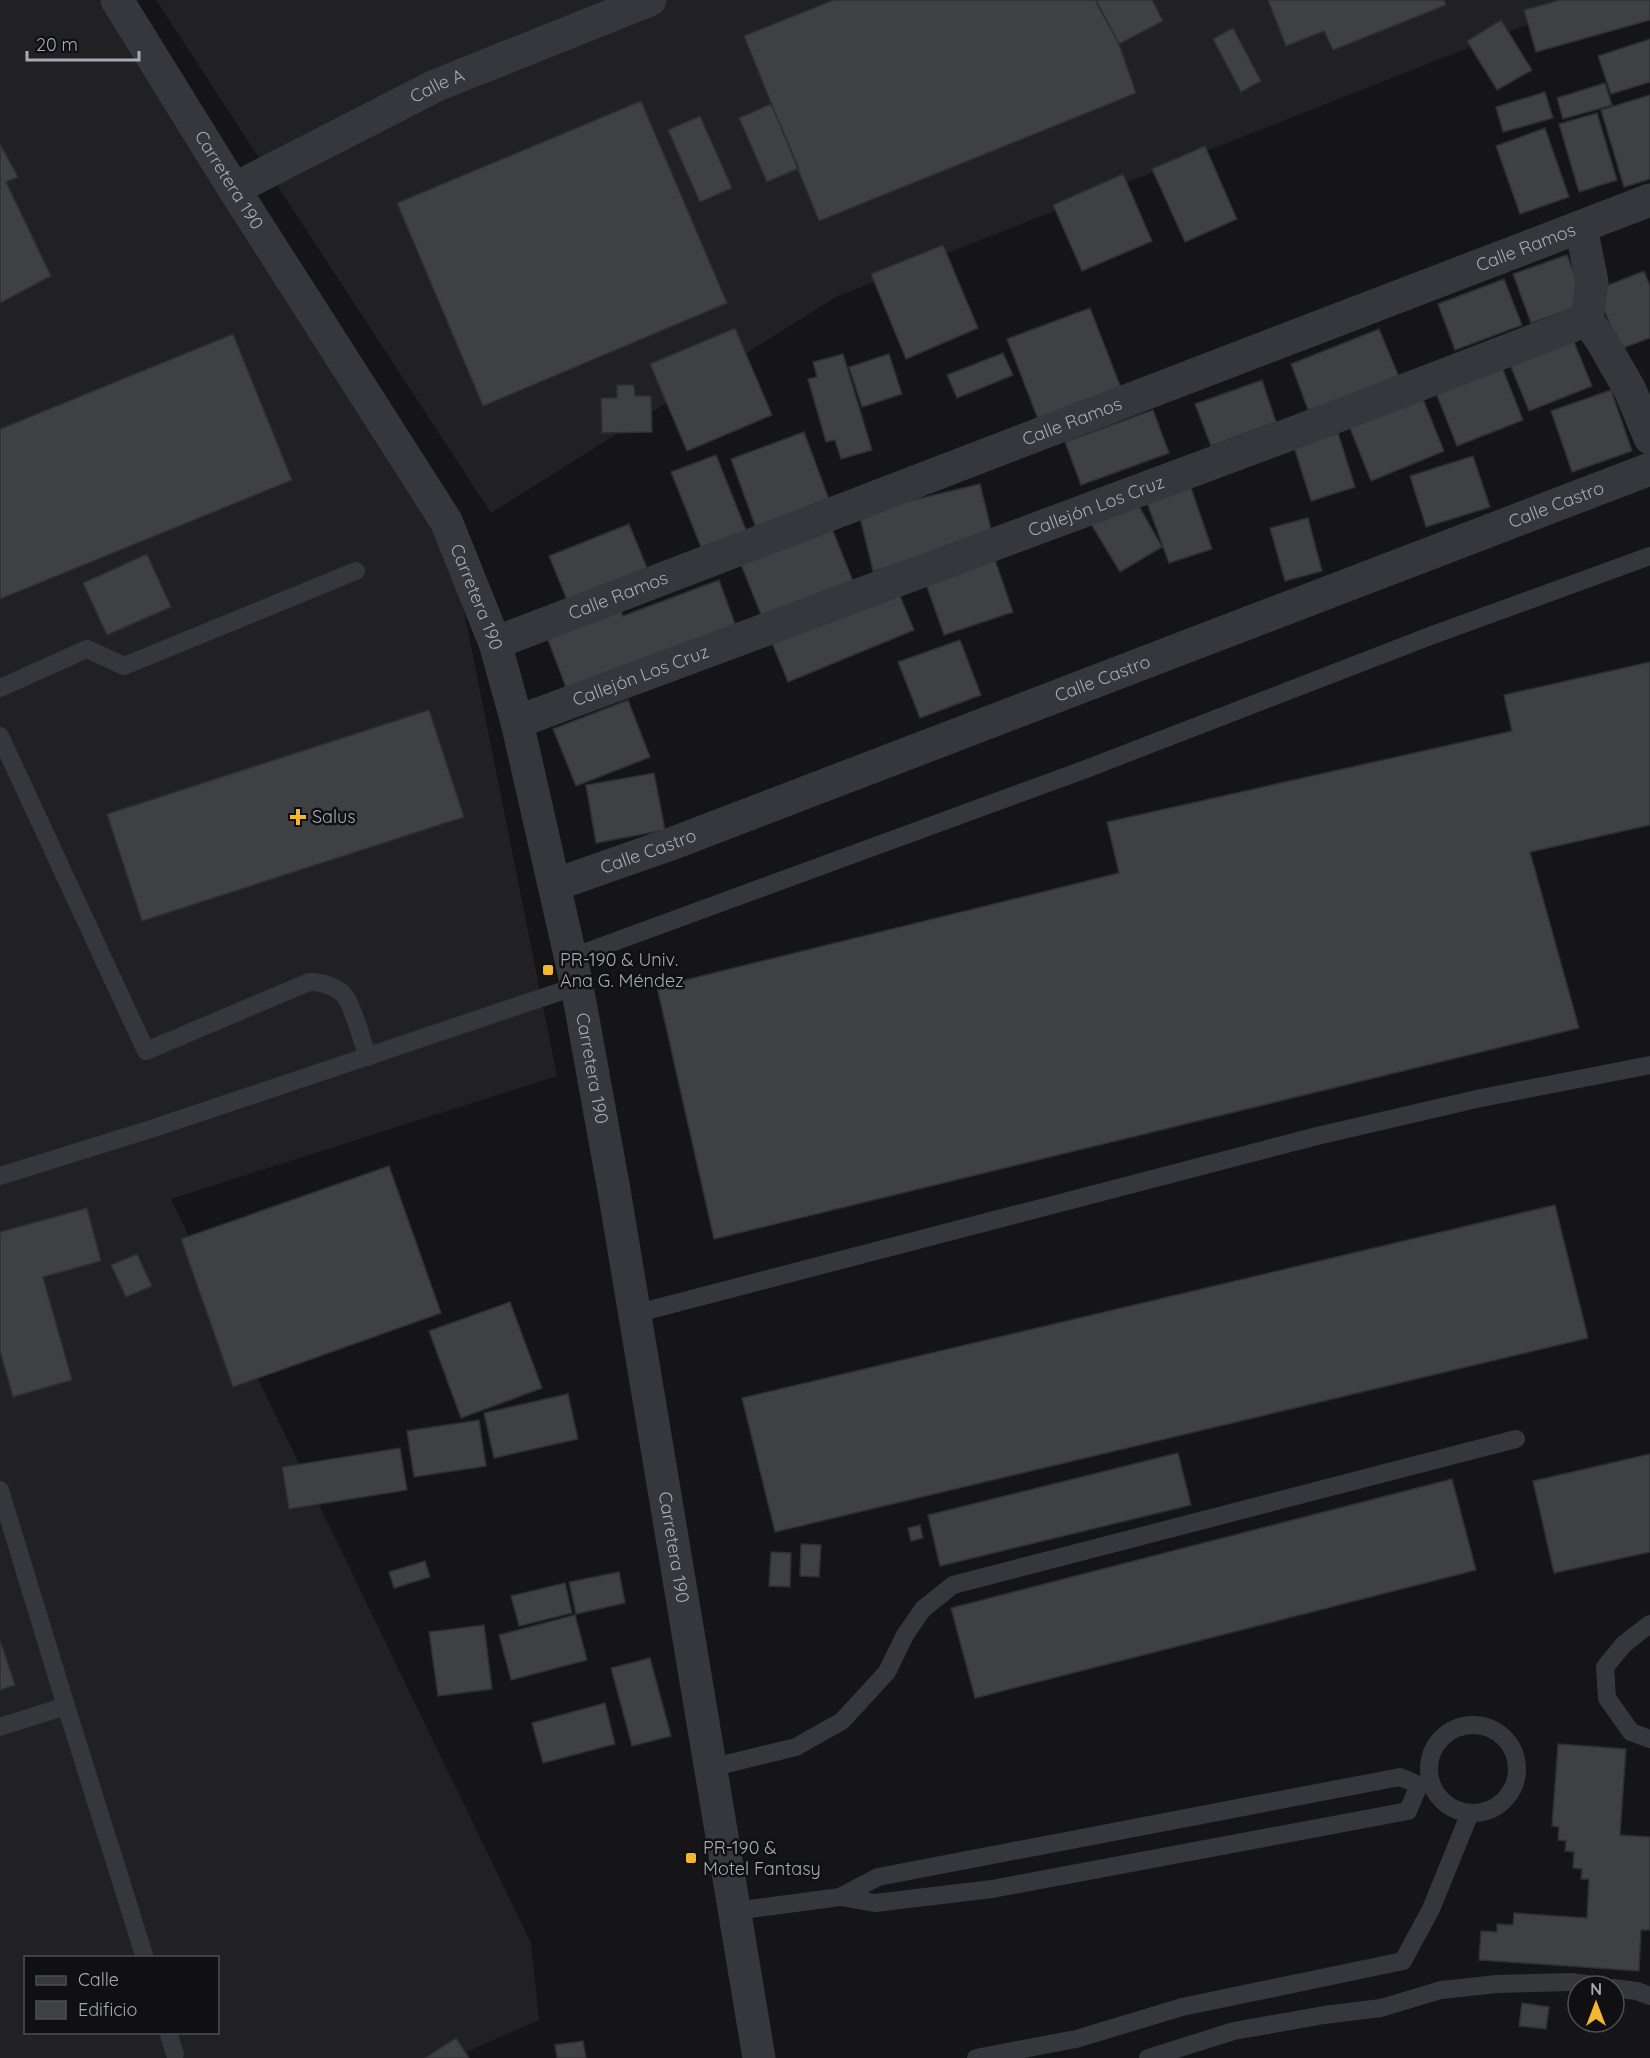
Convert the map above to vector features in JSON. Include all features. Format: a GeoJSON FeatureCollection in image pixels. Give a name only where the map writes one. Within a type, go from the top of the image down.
{"type":"FeatureCollection","features":[{"type":"Feature","properties":{"kind":"street","name":"Carretera 190"},"geometry":{"type":"LineString","coordinates":[[117,0],[234,189],[446,521],[495,643],[517,723],[573,972],[614,1190],[759,2058]]}},
{"type":"Feature","properties":{"kind":"street","name":"Calle A"},"geometry":{"type":"LineString","coordinates":[[234,189],[437,85],[638,2]]}},
{"type":"Feature","properties":{"kind":"street","name":"Calle Ramos"},"geometry":{"type":"LineString","coordinates":[[495,643],[1650,200]]}},
{"type":"Feature","properties":{"kind":"street"},"geometry":{"type":"LineString","coordinates":[[1581,227],[1592,282],[1587,320],[1630,390],[1650,438]]}},
{"type":"Feature","properties":{"kind":"street","name":"Callejón Los Cruz"},"geometry":{"type":"LineString","coordinates":[[517,723],[1277,440],[1587,320]]}},
{"type":"Feature","properties":{"kind":"street","name":"Calle Castro"},"geometry":{"type":"LineString","coordinates":[[554,885],[683,840],[1650,469]]}},
{"type":"Feature","properties":{"kind":"lane"},"geometry":{"type":"LineString","coordinates":[[0,1176],[368,1057],[573,972],[1086,769],[1430,636],[1650,556]]}},
{"type":"Feature","properties":{"kind":"lane"},"geometry":{"type":"LineString","coordinates":[[0,688],[87,650],[124,666],[356,572]]}},
{"type":"Feature","properties":{"kind":"lane"},"geometry":{"type":"LineString","coordinates":[[0,736],[146,1051],[309,982],[320,982],[346,997],[368,1057]]}},
{"type":"Feature","properties":{"kind":"lane"},"geometry":{"type":"LineString","coordinates":[[634,1314],[1317,1136],[1481,1098],[1650,1065]]}},
{"type":"Feature","properties":{"kind":"lane"},"geometry":{"type":"LineString","coordinates":[[710,1768],[796,1747],[842,1721],[886,1672],[905,1635],[923,1609],[953,1585],[1516,1439]]}},
{"type":"Feature","properties":{"kind":"lane"},"geometry":{"type":"LineString","coordinates":[[0,1490],[144,1956]]}},
{"type":"Feature","properties":{"kind":"lane"},"geometry":{"type":"LineString","coordinates":[[1650,1624],[1624,1644],[1605,1667],[1607,1698],[1631,1732],[1650,1739]]}},
{"type":"Feature","properties":{"kind":"lane"},"geometry":{"type":"LineString","coordinates":[[0,1727],[66,1707]]}},
{"type":"Feature","properties":{"kind":"lane"},"geometry":{"type":"LineString","coordinates":[[735,1911],[840,1897],[875,1903],[992,1889],[1408,1811],[1425,1784],[1431,1757],[1437,1745],[1445,1735],[1456,1729],[1470,1726],[1483,1727],[1500,1736],[1513,1750],[1516,1763],[1513,1788],[1505,1799],[1495,1807],[1483,1812],[1470,1813],[1457,1810],[1446,1804],[1425,1784],[1400,1777],[890,1874],[878,1877],[840,1897]]}},
{"type":"Feature","properties":{"kind":"lane"},"geometry":{"type":"LineString","coordinates":[[976,2058],[1076,2039],[1182,2007],[1403,1961],[1431,1910],[1470,1813]]}},
{"type":"Feature","properties":{"kind":"lane"},"geometry":{"type":"LineString","coordinates":[[1148,2058],[1234,2031],[1324,2015],[1381,2008],[1441,1990],[1497,1984],[1566,1983]]}},
{"type":"Feature","properties":{"kind":"lane"},"geometry":{"type":"LineString","coordinates":[[1626,1989],[1637,1990],[1650,1996]]}},
{"type":"Feature","properties":{"kind":"lane"},"geometry":{"type":"LineString","coordinates":[[169,2034],[175,2054]]}},
{"type":"Feature","properties":{"kind":"shaded area"},"geometry":{"type":"Polygon","coordinates":[[[0,0],[117,0],[446,521],[557,1076],[171,1199],[531,1943],[539,2020],[453,2058],[0,2058],[0,0]]]}},
{"type":"Feature","properties":{"kind":"shaded area"},"geometry":{"type":"Polygon","coordinates":[[[156,0],[1590,0],[836,297],[491,513],[156,0]]]}},
{"type":"Feature","properties":{"kind":"building"},"geometry":{"type":"Polygon","coordinates":[[[834,0],[1096,0],[1119,44],[1136,93],[819,221],[744,36],[834,0]]]}},
{"type":"Feature","properties":{"kind":"building"},"geometry":{"type":"Polygon","coordinates":[[[1099,0],[1152,0],[1163,21],[1119,44],[1096,2],[1099,0]]]}},
{"type":"Feature","properties":{"kind":"building"},"geometry":{"type":"Polygon","coordinates":[[[1268,0],[1444,0],[1446,5],[1333,50],[1324,31],[1286,46],[1268,0]]]}},
{"type":"Feature","properties":{"kind":"building"},"geometry":{"type":"Polygon","coordinates":[[[1560,0],[1650,0],[1650,20],[1536,52],[1524,10],[1560,0]]]}},
{"type":"Feature","properties":{"kind":"building"},"geometry":{"type":"Polygon","coordinates":[[[1501,20],[1532,70],[1497,90],[1467,41],[1501,20]]]}},
{"type":"Feature","properties":{"kind":"building"},"geometry":{"type":"Polygon","coordinates":[[[1233,28],[1261,81],[1241,92],[1213,39],[1233,28]]]}},
{"type":"Feature","properties":{"kind":"building"},"geometry":{"type":"Polygon","coordinates":[[[1650,39],[1650,82],[1611,94],[1598,56],[1650,39]]]}},
{"type":"Feature","properties":{"kind":"building"},"geometry":{"type":"Polygon","coordinates":[[[1605,83],[1612,105],[1563,119],[1557,98],[1605,83]]]}},
{"type":"Feature","properties":{"kind":"building"},"geometry":{"type":"Polygon","coordinates":[[[1545,92],[1553,118],[1503,132],[1496,107],[1545,92]]]}},
{"type":"Feature","properties":{"kind":"building"},"geometry":{"type":"Polygon","coordinates":[[[1650,95],[1650,179],[1624,187],[1601,110],[1650,95]]]}},
{"type":"Feature","properties":{"kind":"building"},"geometry":{"type":"Polygon","coordinates":[[[641,101],[727,303],[483,406],[397,203],[641,101]]]}},
{"type":"Feature","properties":{"kind":"building"},"geometry":{"type":"Polygon","coordinates":[[[771,104],[799,168],[767,182],[739,118],[771,104]]]}},
{"type":"Feature","properties":{"kind":"building"},"geometry":{"type":"Polygon","coordinates":[[[1597,113],[1617,180],[1579,192],[1559,124],[1597,113]]]}},
{"type":"Feature","properties":{"kind":"building"},"geometry":{"type":"Polygon","coordinates":[[[700,116],[732,188],[700,202],[668,130],[700,116]]]}},
{"type":"Feature","properties":{"kind":"building"},"geometry":{"type":"Polygon","coordinates":[[[1545,128],[1569,197],[1520,214],[1496,146],[1545,128]]]}},
{"type":"Feature","properties":{"kind":"building"},"geometry":{"type":"Polygon","coordinates":[[[0,144],[18,177],[6,182],[51,276],[0,303],[0,144]]]}},
{"type":"Feature","properties":{"kind":"building"},"geometry":{"type":"Polygon","coordinates":[[[1205,146],[1237,219],[1185,242],[1152,169],[1205,146]]]}},
{"type":"Feature","properties":{"kind":"building"},"geometry":{"type":"Polygon","coordinates":[[[1123,174],[1152,241],[1082,271],[1053,205],[1123,174]]]}},
{"type":"Feature","properties":{"kind":"building"},"geometry":{"type":"Polygon","coordinates":[[[943,245],[978,328],[906,359],[871,274],[943,245]]]}},
{"type":"Feature","properties":{"kind":"building"},"geometry":{"type":"Polygon","coordinates":[[[1567,255],[1585,304],[1531,323],[1513,274],[1567,255]]]}},
{"type":"Feature","properties":{"kind":"building"},"geometry":{"type":"Polygon","coordinates":[[[1644,271],[1650,286],[1650,338],[1620,349],[1596,290],[1644,271]]]}},
{"type":"Feature","properties":{"kind":"building"},"geometry":{"type":"Polygon","coordinates":[[[1504,279],[1522,325],[1455,350],[1438,304],[1504,279]]]}},
{"type":"Feature","properties":{"kind":"building"},"geometry":{"type":"Polygon","coordinates":[[[1090,308],[1121,388],[1038,419],[1007,339],[1090,308]]]}},
{"type":"Feature","properties":{"kind":"building"},"geometry":{"type":"Polygon","coordinates":[[[735,328],[772,415],[687,451],[650,364],[735,328]]]}},
{"type":"Feature","properties":{"kind":"building"},"geometry":{"type":"Polygon","coordinates":[[[1379,329],[1399,377],[1309,412],[1291,364],[1379,329]]]}},
{"type":"Feature","properties":{"kind":"building"},"geometry":{"type":"Polygon","coordinates":[[[233,334],[292,480],[0,599],[0,429],[233,334]]]}},
{"type":"Feature","properties":{"kind":"building"},"geometry":{"type":"Polygon","coordinates":[[[1572,337],[1592,386],[1529,411],[1509,362],[1572,337]]]}},
{"type":"Feature","properties":{"kind":"building"},"geometry":{"type":"Polygon","coordinates":[[[1003,353],[1013,375],[957,398],[947,375],[1003,353]]]}},
{"type":"Feature","properties":{"kind":"building"},"geometry":{"type":"Polygon","coordinates":[[[843,354],[872,450],[841,459],[835,440],[826,442],[808,379],[817,377],[813,362],[843,354]]]}},
{"type":"Feature","properties":{"kind":"building"},"geometry":{"type":"Polygon","coordinates":[[[889,354],[902,394],[862,407],[849,367],[889,354]]]}},
{"type":"Feature","properties":{"kind":"building"},"geometry":{"type":"Polygon","coordinates":[[[1500,362],[1523,420],[1457,446],[1434,388],[1500,362]]]}},
{"type":"Feature","properties":{"kind":"building"},"geometry":{"type":"Polygon","coordinates":[[[1262,380],[1276,422],[1211,446],[1195,404],[1262,380]]]}},
{"type":"Feature","properties":{"kind":"building"},"geometry":{"type":"Polygon","coordinates":[[[617,385],[634,385],[635,396],[651,396],[652,432],[602,433],[601,398],[617,398],[617,385]]]}},
{"type":"Feature","properties":{"kind":"building"},"geometry":{"type":"Polygon","coordinates":[[[1611,390],[1632,451],[1572,472],[1551,411],[1611,390]]]}},
{"type":"Feature","properties":{"kind":"building"},"geometry":{"type":"Polygon","coordinates":[[[1421,394],[1444,451],[1371,481],[1348,423],[1421,394]]]}},
{"type":"Feature","properties":{"kind":"building"},"geometry":{"type":"Polygon","coordinates":[[[1153,410],[1169,453],[1081,485],[1065,442],[1153,410]]]}},
{"type":"Feature","properties":{"kind":"building"},"geometry":{"type":"Polygon","coordinates":[[[804,432],[830,502],[756,528],[731,459],[804,432]]]}},
{"type":"Feature","properties":{"kind":"building"},"geometry":{"type":"Polygon","coordinates":[[[1338,433],[1355,487],[1311,501],[1294,447],[1338,433]]]}},
{"type":"Feature","properties":{"kind":"building"},"geometry":{"type":"Polygon","coordinates":[[[716,455],[748,535],[703,552],[671,472],[716,455]]]}},
{"type":"Feature","properties":{"kind":"building"},"geometry":{"type":"Polygon","coordinates":[[[1473,456],[1490,507],[1426,527],[1410,476],[1473,456]]]}},
{"type":"Feature","properties":{"kind":"building"},"geometry":{"type":"Polygon","coordinates":[[[980,484],[994,541],[873,571],[859,513],[980,484]]]}},
{"type":"Feature","properties":{"kind":"building"},"geometry":{"type":"Polygon","coordinates":[[[1190,485],[1212,549],[1169,563],[1146,500],[1190,485]]]}},
{"type":"Feature","properties":{"kind":"building"},"geometry":{"type":"Polygon","coordinates":[[[1135,499],[1162,547],[1120,572],[1091,524],[1135,499]]]}},
{"type":"Feature","properties":{"kind":"building"},"geometry":{"type":"Polygon","coordinates":[[[1308,518],[1322,571],[1285,581],[1270,528],[1308,518]]]}},
{"type":"Feature","properties":{"kind":"building"},"geometry":{"type":"Polygon","coordinates":[[[629,524],[647,568],[567,600],[549,556],[629,524]]]}},
{"type":"Feature","properties":{"kind":"building"},"geometry":{"type":"Polygon","coordinates":[[[831,526],[855,586],[764,622],[740,562],[831,526]]]}},
{"type":"Feature","properties":{"kind":"building"},"geometry":{"type":"Polygon","coordinates":[[[147,554],[171,607],[107,635],[83,583],[147,554]]]}},
{"type":"Feature","properties":{"kind":"building"},"geometry":{"type":"Polygon","coordinates":[[[994,557],[1013,612],[944,635],[925,581],[994,557]]]}},
{"type":"Feature","properties":{"kind":"building"},"geometry":{"type":"Polygon","coordinates":[[[719,580],[736,627],[567,690],[546,635],[619,607],[623,616],[719,580]]]}},
{"type":"Feature","properties":{"kind":"building"},"geometry":{"type":"Polygon","coordinates":[[[896,586],[914,630],[788,682],[770,638],[896,586]]]}},
{"type":"Feature","properties":{"kind":"building"},"geometry":{"type":"Polygon","coordinates":[[[960,640],[981,695],[920,718],[898,662],[960,640]]]}},
{"type":"Feature","properties":{"kind":"building"},"geometry":{"type":"Polygon","coordinates":[[[1650,662],[1650,825],[1530,852],[1579,1028],[714,1239],[657,987],[1119,873],[1107,822],[1512,731],[1504,695],[1650,662]]]}},
{"type":"Feature","properties":{"kind":"building"},"geometry":{"type":"Polygon","coordinates":[[[628,700],[650,757],[576,786],[553,729],[628,700]]]}},
{"type":"Feature","properties":{"kind":"building"},"geometry":{"type":"Polygon","coordinates":[[[429,710],[464,817],[142,921],[107,814],[429,710]]]}},
{"type":"Feature","properties":{"kind":"building"},"geometry":{"type":"Polygon","coordinates":[[[654,773],[665,830],[596,843],[586,785],[654,773]]]}},
{"type":"Feature","properties":{"kind":"building"},"geometry":{"type":"Polygon","coordinates":[[[389,1166],[441,1313],[233,1387],[181,1239],[389,1166]]]}},
{"type":"Feature","properties":{"kind":"building"},"geometry":{"type":"Polygon","coordinates":[[[1555,1205],[1588,1338],[775,1532],[742,1398],[1555,1205]]]}},
{"type":"Feature","properties":{"kind":"building"},"geometry":{"type":"Polygon","coordinates":[[[87,1208],[101,1261],[43,1277],[72,1380],[13,1397],[0,1351],[0,1232],[87,1208]]]}},
{"type":"Feature","properties":{"kind":"building"},"geometry":{"type":"Polygon","coordinates":[[[137,1254],[152,1286],[126,1297],[111,1265],[137,1254]]]}},
{"type":"Feature","properties":{"kind":"building"},"geometry":{"type":"Polygon","coordinates":[[[510,1302],[542,1388],[461,1418],[429,1331],[510,1302]]]}},
{"type":"Feature","properties":{"kind":"building"},"geometry":{"type":"Polygon","coordinates":[[[568,1394],[578,1439],[494,1458],[484,1413],[568,1394]]]}},
{"type":"Feature","properties":{"kind":"building"},"geometry":{"type":"Polygon","coordinates":[[[479,1420],[486,1466],[414,1477],[407,1431],[479,1420]]]}},
{"type":"Feature","properties":{"kind":"building"},"geometry":{"type":"Polygon","coordinates":[[[400,1448],[407,1490],[289,1509],[282,1467],[400,1448]]]}},
{"type":"Feature","properties":{"kind":"building"},"geometry":{"type":"Polygon","coordinates":[[[1178,1453],[1191,1505],[940,1566],[928,1515],[1178,1453]]]}},
{"type":"Feature","properties":{"kind":"building"},"geometry":{"type":"Polygon","coordinates":[[[1650,1454],[1650,1552],[1554,1573],[1533,1481],[1650,1454]]]}},
{"type":"Feature","properties":{"kind":"building"},"geometry":{"type":"Polygon","coordinates":[[[1452,1479],[1476,1570],[975,1698],[951,1608],[1452,1479]]]}},
{"type":"Feature","properties":{"kind":"building"},"geometry":{"type":"Polygon","coordinates":[[[920,1525],[923,1538],[911,1541],[908,1528],[920,1525]]]}},
{"type":"Feature","properties":{"kind":"building"},"geometry":{"type":"Polygon","coordinates":[[[801,1544],[821,1545],[819,1577],[800,1576],[801,1544]]]}},
{"type":"Feature","properties":{"kind":"building"},"geometry":{"type":"Polygon","coordinates":[[[771,1552],[791,1553],[790,1587],[769,1586],[771,1552]]]}},
{"type":"Feature","properties":{"kind":"building"},"geometry":{"type":"Polygon","coordinates":[[[425,1561],[430,1577],[394,1588],[389,1572],[425,1561]]]}},
{"type":"Feature","properties":{"kind":"building"},"geometry":{"type":"Polygon","coordinates":[[[619,1572],[625,1603],[576,1614],[569,1582],[619,1572]]]}},
{"type":"Feature","properties":{"kind":"building"},"geometry":{"type":"Polygon","coordinates":[[[565,1583],[572,1613],[519,1626],[511,1596],[565,1583]]]}},
{"type":"Feature","properties":{"kind":"building"},"geometry":{"type":"Polygon","coordinates":[[[575,1615],[587,1660],[511,1680],[499,1635],[575,1615]]]}},
{"type":"Feature","properties":{"kind":"building"},"geometry":{"type":"Polygon","coordinates":[[[484,1625],[492,1689],[438,1696],[429,1632],[484,1625]]]}},
{"type":"Feature","properties":{"kind":"building"},"geometry":{"type":"Polygon","coordinates":[[[0,1640],[15,1685],[0,1690],[0,1640]]]}},
{"type":"Feature","properties":{"kind":"building"},"geometry":{"type":"Polygon","coordinates":[[[650,1658],[671,1736],[632,1746],[611,1668],[650,1658]]]}},
{"type":"Feature","properties":{"kind":"building"},"geometry":{"type":"Polygon","coordinates":[[[605,1703],[615,1744],[543,1763],[532,1723],[605,1703]]]}},
{"type":"Feature","properties":{"kind":"building"},"geometry":{"type":"Polygon","coordinates":[[[1558,1744],[1626,1749],[1620,1835],[1650,1837],[1650,1930],[1641,1930],[1639,1971],[1479,1960],[1481,1931],[1497,1932],[1497,1924],[1513,1925],[1514,1913],[1587,1918],[1589,1879],[1581,1879],[1582,1869],[1573,1868],[1574,1852],[1565,1851],[1566,1841],[1558,1840],[1559,1827],[1552,1826],[1558,1744]]]}},
{"type":"Feature","properties":{"kind":"building"},"geometry":{"type":"Polygon","coordinates":[[[1522,2003],[1549,2007],[1546,2029],[1519,2026],[1522,2003]]]}},
{"type":"Feature","properties":{"kind":"building"},"geometry":{"type":"Polygon","coordinates":[[[456,2038],[469,2058],[425,2058],[456,2038]]]}},
{"type":"Feature","properties":{"kind":"building"},"geometry":{"type":"Polygon","coordinates":[[[583,2041],[586,2058],[557,2058],[555,2045],[583,2041]]]}},
{"type":"Feature","properties":{"kind":"place","name":"Salus"},"geometry":{"type":"Point","coordinates":[298,817]}},
{"type":"Feature","properties":{"kind":"place","name":"PR-190 & Univ. Ana G. Méndez"},"geometry":{"type":"Point","coordinates":[548,970]}},
{"type":"Feature","properties":{"kind":"place","name":"PR-190 & Motel Fantasy"},"geometry":{"type":"Point","coordinates":[691,1858]}}]}
